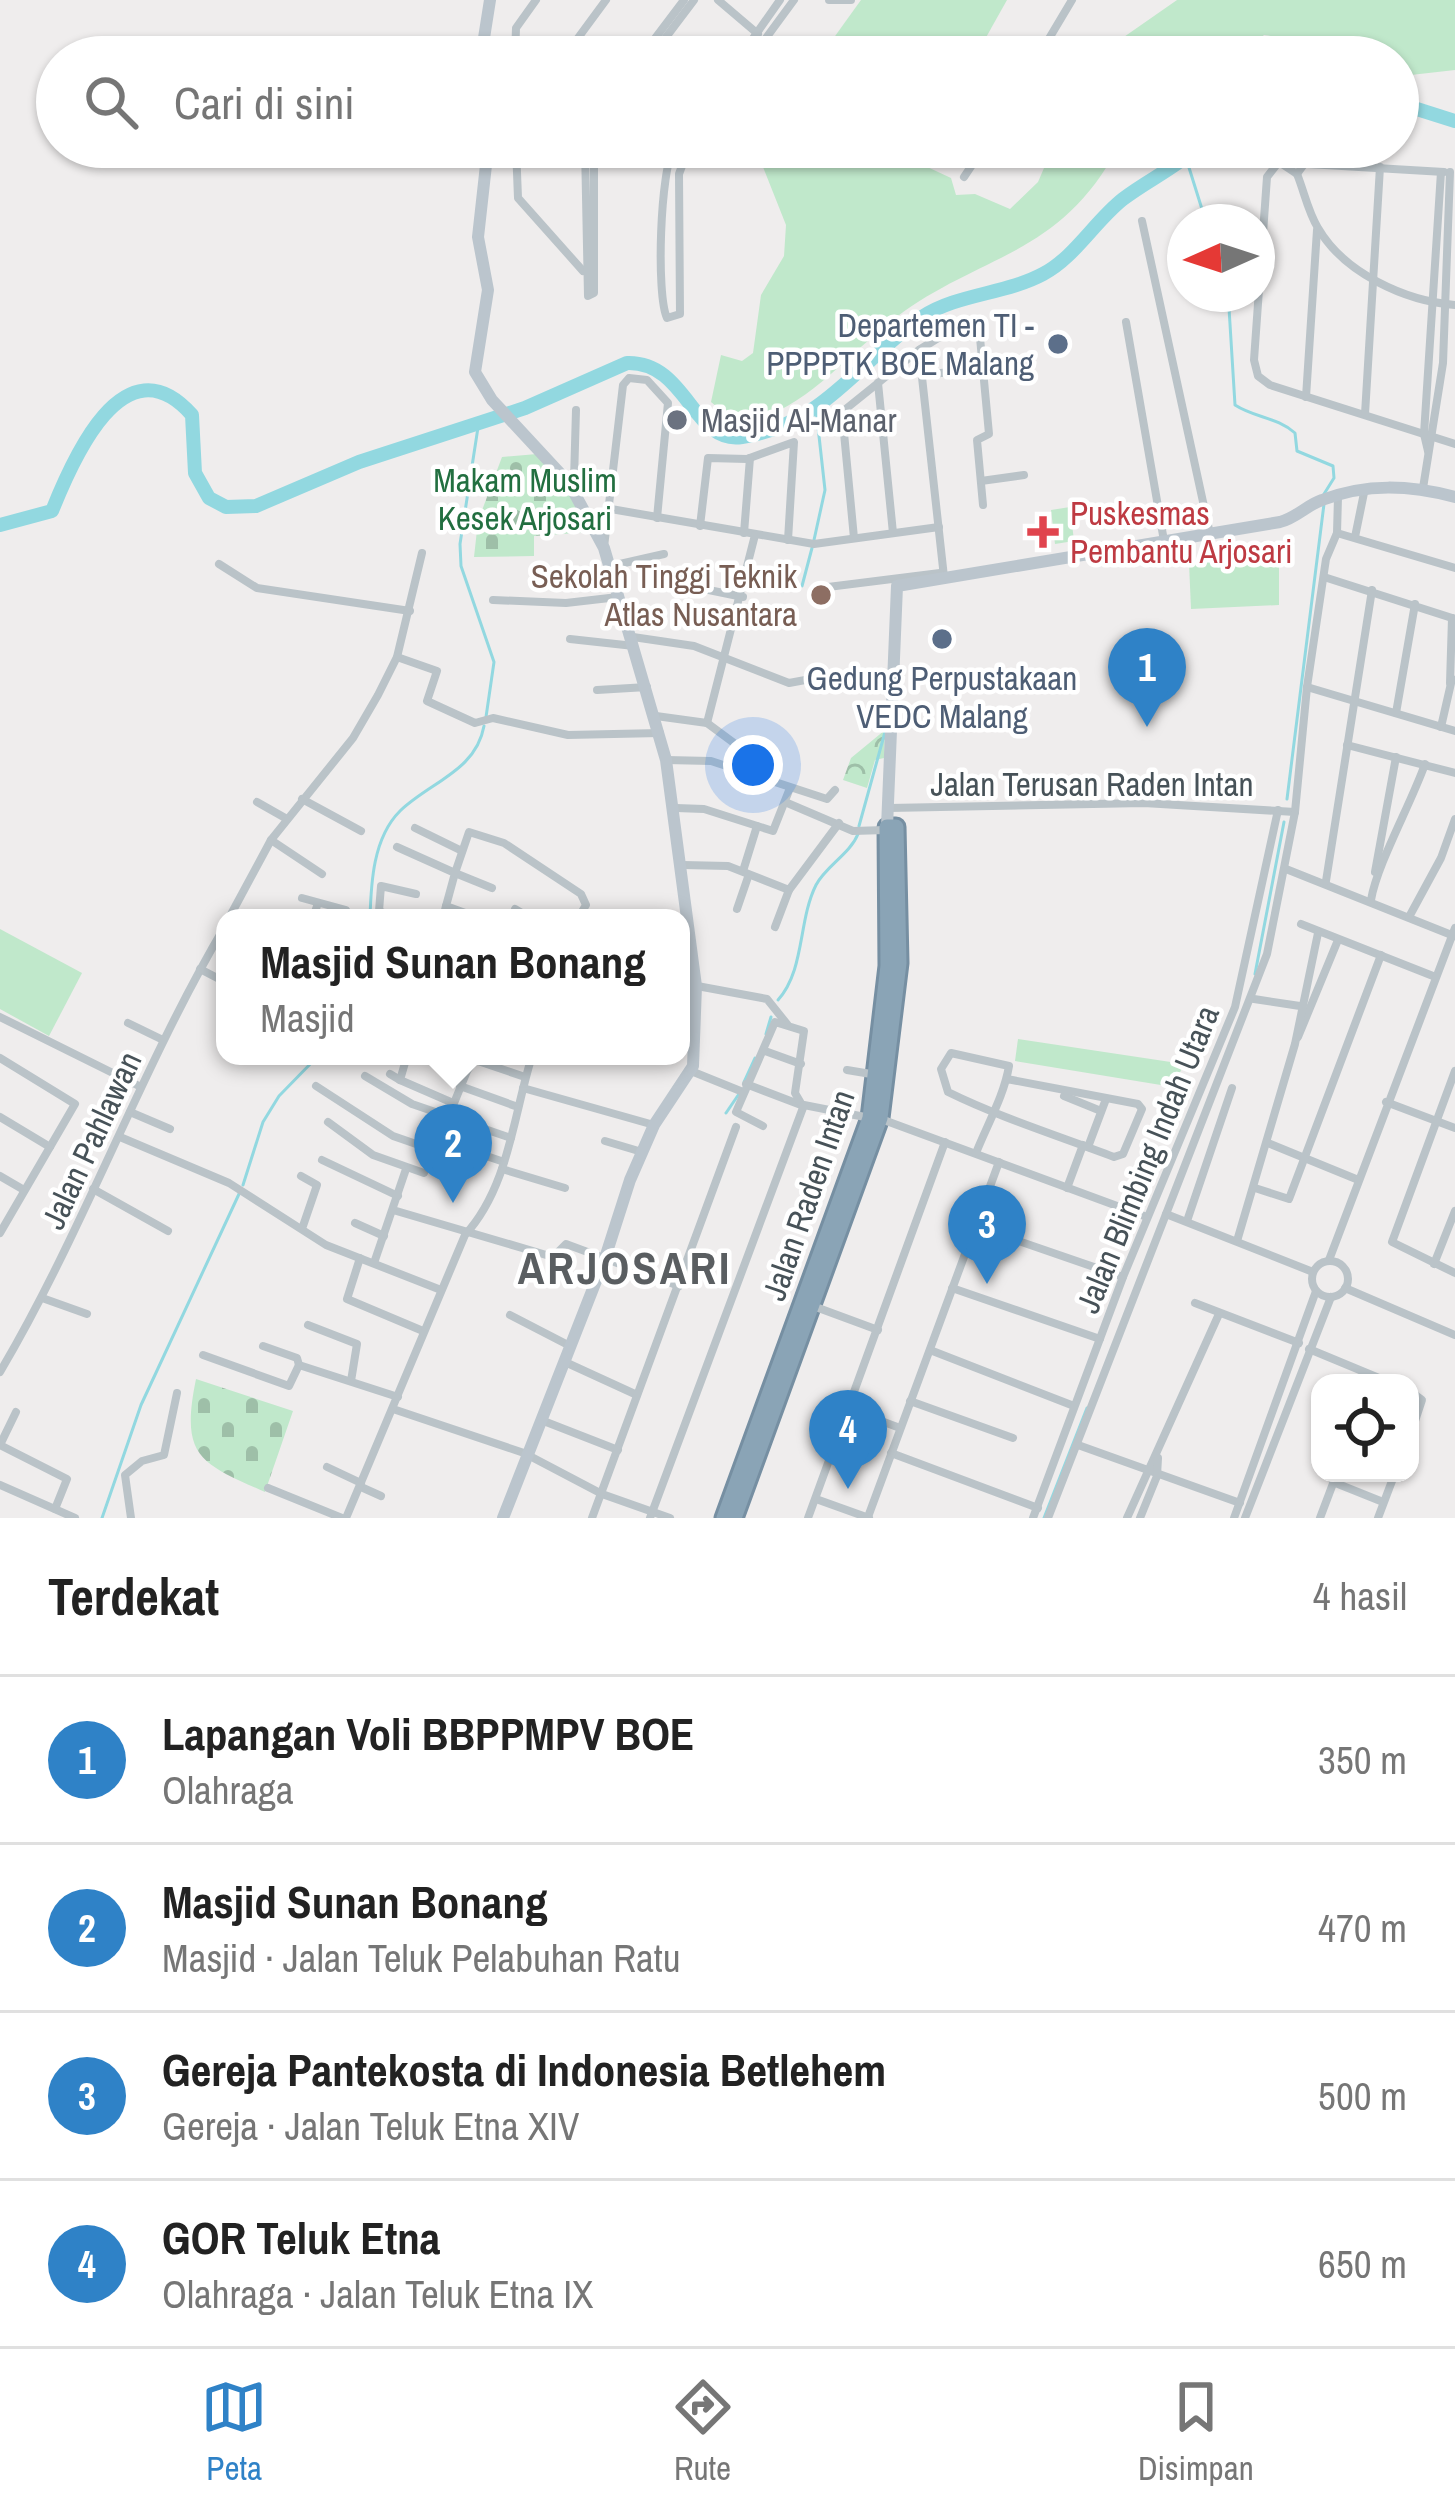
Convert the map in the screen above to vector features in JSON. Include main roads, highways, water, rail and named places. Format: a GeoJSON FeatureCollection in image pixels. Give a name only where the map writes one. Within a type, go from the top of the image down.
{"type":"FeatureCollection","features":[{"type":"Feature","properties":{"kind":"highway","name":"Jalan Raden Intan"},"geometry":{"type":"LineString","coordinates":[[734,1518],[813,1306],[875,1118],[894,945],[890,828]]}},
{"type":"Feature","properties":{"kind":"highway","name":"Jalan Raden Intan"},"geometry":{"type":"LineString","coordinates":[[724,1518],[875,1118],[894,945]]}},
{"type":"Feature","properties":{"kind":"waterway"},"geometry":{"type":"LineString","coordinates":[[1419,110],[1455,121]]}},
{"type":"Feature","properties":{"kind":"waterway"},"geometry":{"type":"LineString","coordinates":[[0,525],[52,511],[87,438],[104,415],[123,398],[144,390],[167,395],[192,415],[195,473],[209,498],[226,507],[256,506],[359,462],[525,408],[627,363],[663,375],[712,429],[725,436],[771,430],[819,405],[935,309],[1029,281],[1054,267],[1123,199],[1170,168]]}},
{"type":"Feature","properties":{"kind":"waterway"},"geometry":{"type":"LineString","coordinates":[[1189,168],[1200,204]]}},
{"type":"Feature","properties":{"kind":"waterway"},"geometry":{"type":"LineString","coordinates":[[1229,312],[1235,405],[1288,428],[1295,433],[1297,451],[1333,466],[1334,478],[1324,494]]}},
{"type":"Feature","properties":{"kind":"waterway"},"geometry":{"type":"LineString","coordinates":[[814,540],[825,490],[816,409]]}},
{"type":"Feature","properties":{"kind":"waterway"},"geometry":{"type":"LineString","coordinates":[[479,421],[460,544],[461,566],[494,662],[486,717]]}},
{"type":"Feature","properties":{"kind":"waterway"},"geometry":{"type":"LineString","coordinates":[[1287,799],[1324,504]]}},
{"type":"Feature","properties":{"kind":"waterway"},"geometry":{"type":"LineString","coordinates":[[802,586],[812,548]]}},
{"type":"Feature","properties":{"kind":"waterway"},"geometry":{"type":"LineString","coordinates":[[370,909],[375,862],[391,822],[462,765],[484,726]]}},
{"type":"Feature","properties":{"kind":"waterway"},"geometry":{"type":"LineString","coordinates":[[859,826],[885,732]]}},
{"type":"Feature","properties":{"kind":"waterway"},"geometry":{"type":"LineString","coordinates":[[1255,974],[1284,822]]}},
{"type":"Feature","properties":{"kind":"waterway"},"geometry":{"type":"LineString","coordinates":[[778,1000],[793,974],[816,885],[858,834]]}},
{"type":"Feature","properties":{"kind":"waterway"},"geometry":{"type":"LineString","coordinates":[[766,1034],[771,1017]]}},
{"type":"Feature","properties":{"kind":"waterway"},"geometry":{"type":"LineString","coordinates":[[744,1082],[755,1058]]}},
{"type":"Feature","properties":{"kind":"waterway"},"geometry":{"type":"LineString","coordinates":[[243,1185],[263,1122],[279,1096],[309,1065]]}},
{"type":"Feature","properties":{"kind":"waterway"},"geometry":{"type":"LineString","coordinates":[[726,1113],[741,1091]]}},
{"type":"Feature","properties":{"kind":"waterway"},"geometry":{"type":"LineString","coordinates":[[102,1518],[141,1405],[239,1194]]}},
{"type":"Feature","properties":{"kind":"waterway"},"geometry":{"type":"LineString","coordinates":[[1044,1518],[1087,1408]]}},
{"type":"Feature","properties":{"kind":"place","name":"Departemen TI - PPPPTK BOE Malang"},"geometry":{"type":"Point","coordinates":[1058,344]}},
{"type":"Feature","properties":{"kind":"place","name":"Masjid Al-Manar"},"geometry":{"type":"Point","coordinates":[677,420]}},
{"type":"Feature","properties":{"kind":"place","name":"Puskesmas Pembantu Arjosari"},"geometry":{"type":"Point","coordinates":[1043,532]}},
{"type":"Feature","properties":{"kind":"place","name":"Sekolah Tinggi Teknik Atlas Nusantara"},"geometry":{"type":"Point","coordinates":[821,595]}},
{"type":"Feature","properties":{"kind":"place","name":"Gedung Perpustakaan VEDC Malang"},"geometry":{"type":"Point","coordinates":[942,639]}},
{"type":"Feature","properties":{"kind":"place","name":"Lapangan Voli BBPPMPV BOE"},"geometry":{"type":"Point","coordinates":[1147,727]}},
{"type":"Feature","properties":{"kind":"place","name":"Masjid Sunan Bonang"},"geometry":{"type":"Point","coordinates":[453,1203]}},
{"type":"Feature","properties":{"kind":"place","name":"Gereja Pantekosta di Indonesia Betlehem"},"geometry":{"type":"Point","coordinates":[987,1284]}},
{"type":"Feature","properties":{"kind":"place","name":"GOR Teluk Etna"},"geometry":{"type":"Point","coordinates":[848,1489]}},
{"type":"Feature","properties":{"kind":"district","name":"ARJOSARI"},"geometry":{"type":"Point","coordinates":[625,1267]}},
{"type":"Feature","properties":{"kind":"park label","name":"Makam Muslim Kesek Arjosari"},"geometry":{"type":"Point","coordinates":[525,499]}}]}
